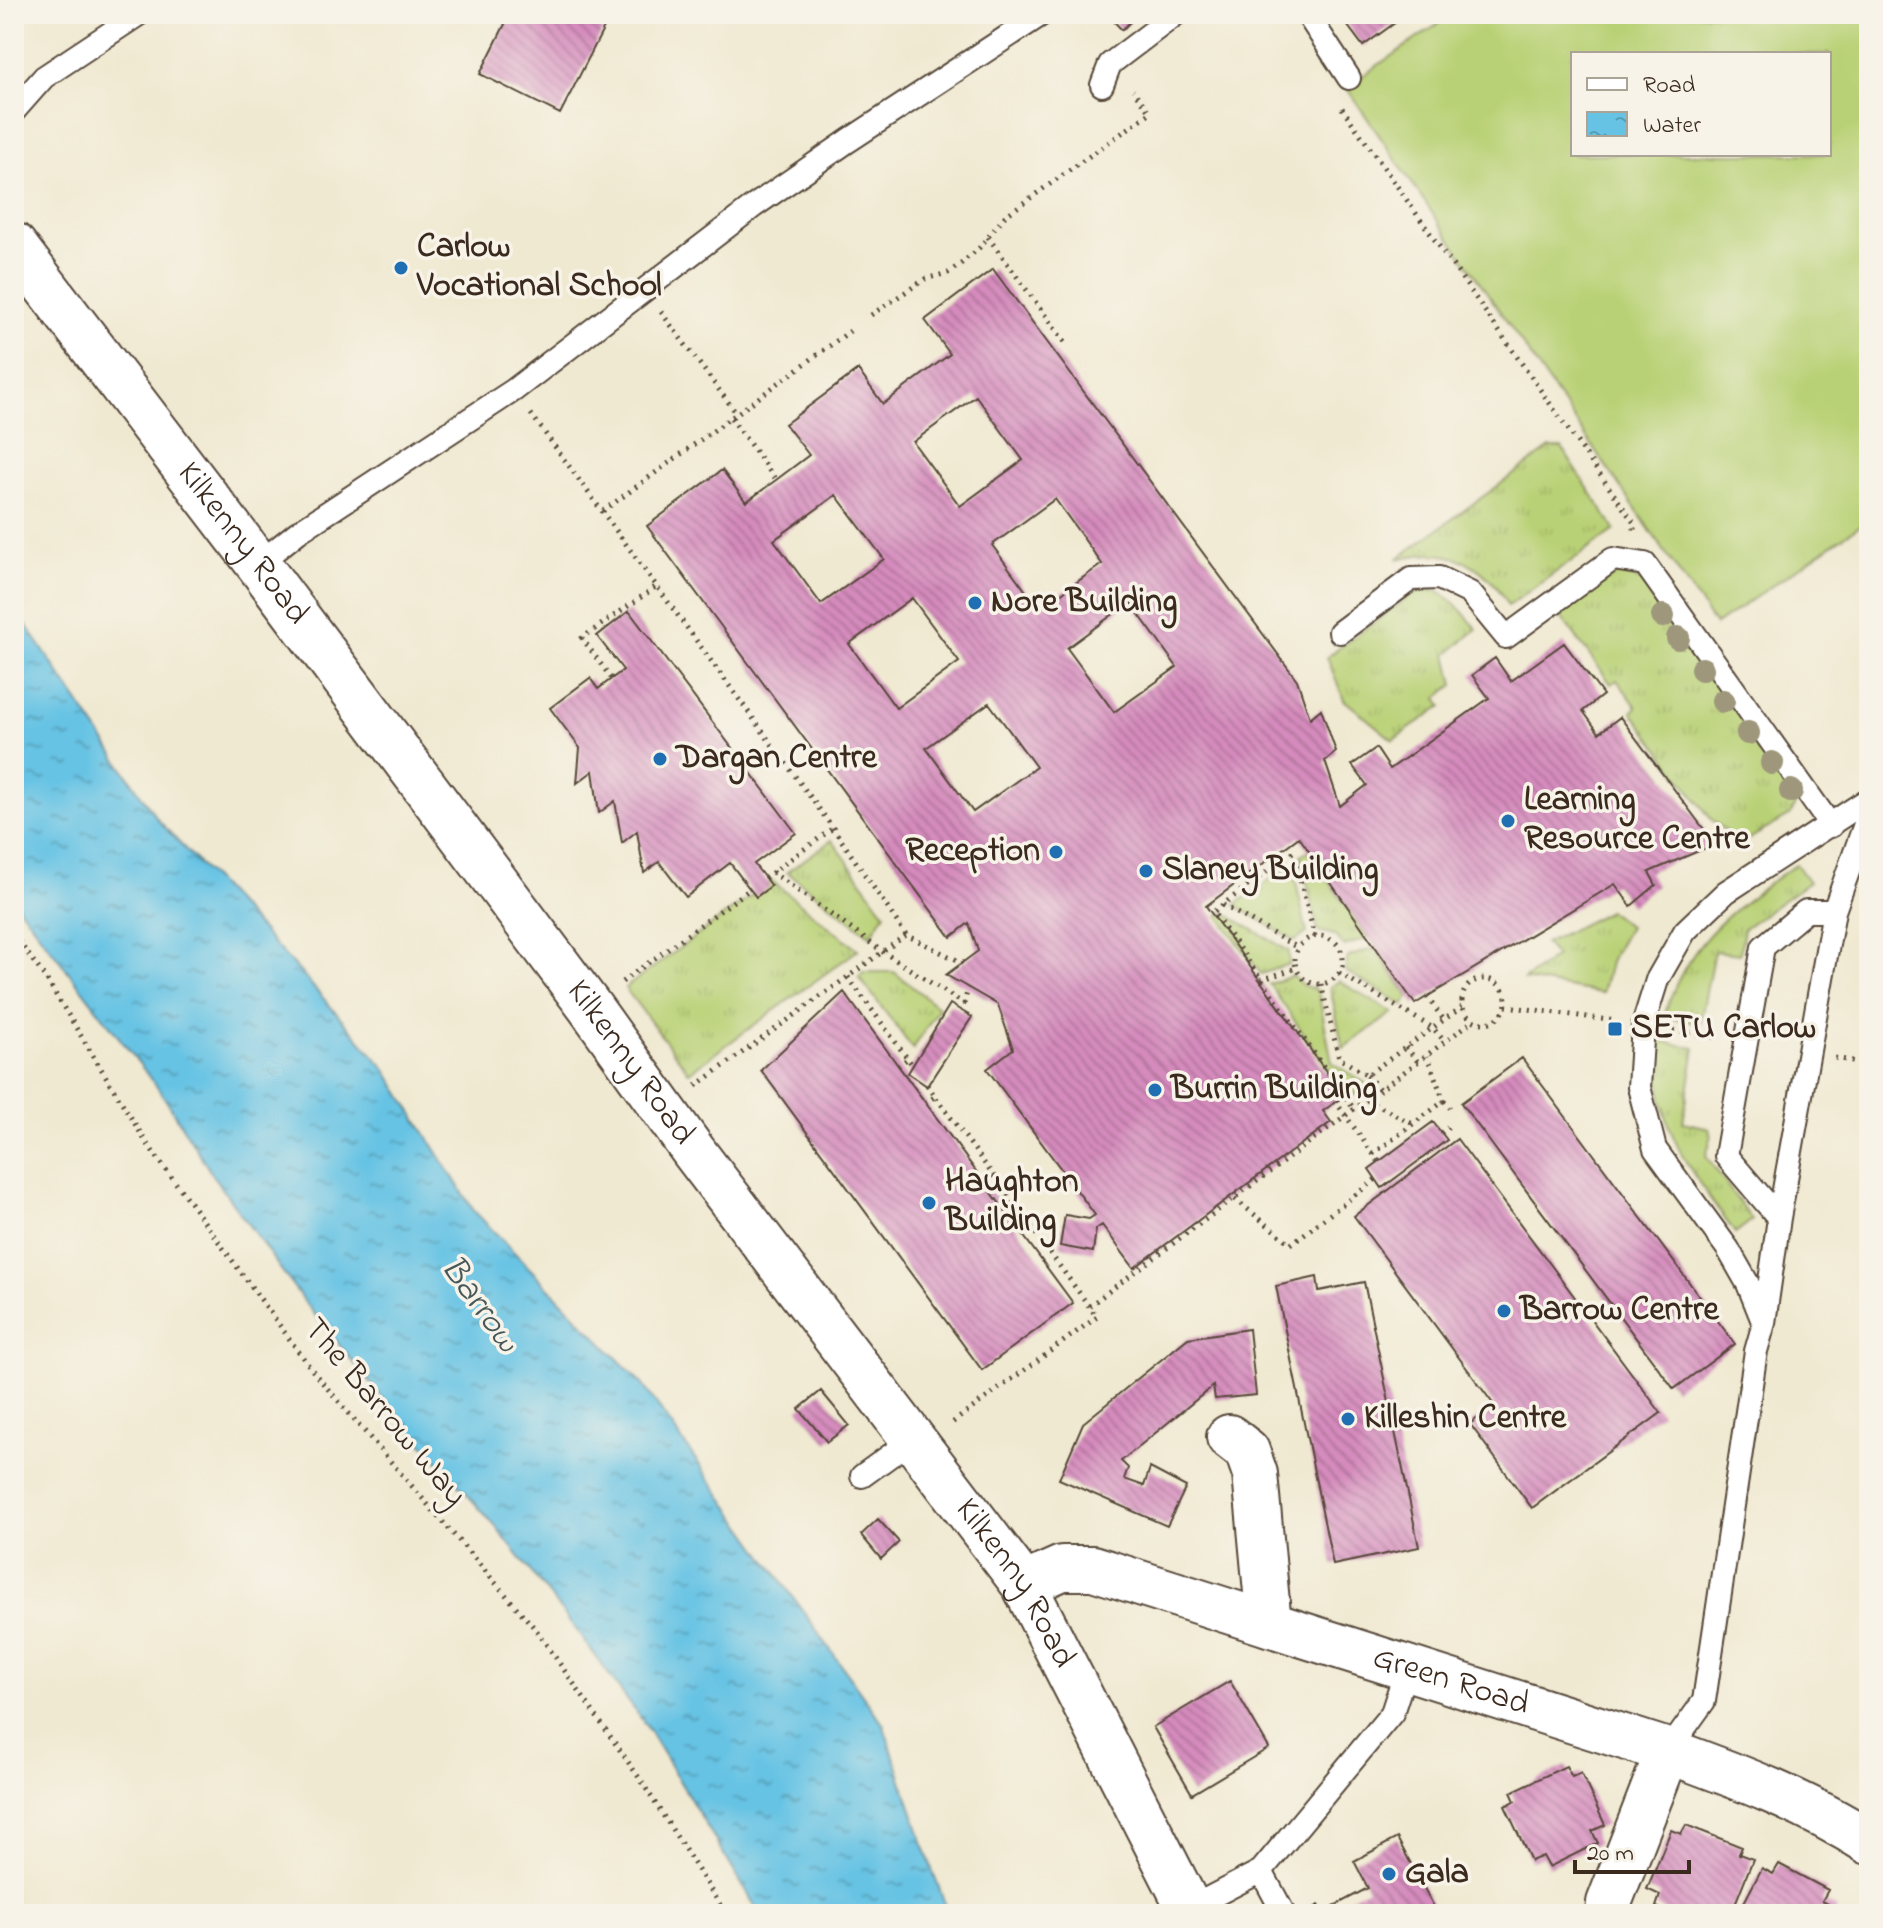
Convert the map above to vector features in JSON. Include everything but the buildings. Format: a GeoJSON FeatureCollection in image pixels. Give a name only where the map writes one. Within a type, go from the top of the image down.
{"type":"FeatureCollection","features":[{"type":"Feature","properties":{"kind":"main road","name":"Kilkenny Road"},"geometry":{"type":"LineString","coordinates":[[16,252],[258,564],[663,1109],[1024,1585],[1191,1911]]}},
{"type":"Feature","properties":{"kind":"main road"},"geometry":{"type":"LineString","coordinates":[[1229,1437],[1247,1451],[1255,1474],[1269,1624]]}},
{"type":"Feature","properties":{"kind":"main road","name":"Green Road"},"geometry":{"type":"LineString","coordinates":[[1024,1585],[1062,1568],[1093,1568],[1668,1751],[1756,1783],[1869,1842]]}},
{"type":"Feature","properties":{"kind":"main road"},"geometry":{"type":"LineString","coordinates":[[1608,1914],[1609,1903],[1668,1751]]}},
{"type":"Feature","properties":{"kind":"lane"},"geometry":{"type":"LineString","coordinates":[[14,111],[44,77],[139,14]]}},
{"type":"Feature","properties":{"kind":"lane"},"geometry":{"type":"LineString","coordinates":[[258,564],[298,532],[514,390],[754,206],[1042,14]]}},
{"type":"Feature","properties":{"kind":"lane"},"geometry":{"type":"LineString","coordinates":[[1102,85],[1110,64],[1176,14]]}},
{"type":"Feature","properties":{"kind":"lane"},"geometry":{"type":"LineString","coordinates":[[1307,14],[1349,78]]}},
{"type":"Feature","properties":{"kind":"lane"},"geometry":{"type":"LineString","coordinates":[[1340,632],[1411,579],[1439,578],[1470,593],[1506,637],[1613,559],[1645,564],[1831,826]]}},
{"type":"Feature","properties":{"kind":"lane"},"geometry":{"type":"LineString","coordinates":[[1764,1323],[1748,1284],[1728,1249],[1655,1149],[1639,1087],[1643,1025],[1657,980],[1685,931],[1726,892],[1869,799]]}},
{"type":"Feature","properties":{"kind":"lane"},"geometry":{"type":"LineString","coordinates":[[1668,1751],[1704,1701],[1756,1351],[1764,1323],[1779,1218],[1834,911],[1869,820]]}},
{"type":"Feature","properties":{"kind":"lane"},"geometry":{"type":"LineString","coordinates":[[1779,1218],[1726,1156],[1763,947],[1806,911],[1834,911]]}},
{"type":"Feature","properties":{"kind":"lane"},"geometry":{"type":"LineString","coordinates":[[862,1476],[916,1443]]}},
{"type":"Feature","properties":{"kind":"lane"},"geometry":{"type":"LineString","coordinates":[[1191,1911],[1261,1871],[1392,1713],[1407,1667]]}},
{"type":"Feature","properties":{"kind":"lane"},"geometry":{"type":"LineString","coordinates":[[1261,1871],[1284,1914]]}},
{"type":"Feature","properties":{"kind":"path"},"geometry":{"type":"LineString","coordinates":[[1202,23],[1215,14]]}},
{"type":"Feature","properties":{"kind":"path"},"geometry":{"type":"LineString","coordinates":[[871,315],[925,279],[948,273],[962,263],[1005,216],[1150,113],[1124,78]]}},
{"type":"Feature","properties":{"kind":"path"},"geometry":{"type":"LineString","coordinates":[[1335,99],[1634,523],[1635,563]]}},
{"type":"Feature","properties":{"kind":"path"},"geometry":{"type":"LineString","coordinates":[[988,237],[1067,345]]}},
{"type":"Feature","properties":{"kind":"path"},"geometry":{"type":"LineString","coordinates":[[658,308],[776,480]]}},
{"type":"Feature","properties":{"kind":"path"},"geometry":{"type":"LineString","coordinates":[[603,511],[850,331]]}},
{"type":"Feature","properties":{"kind":"path"},"geometry":{"type":"LineString","coordinates":[[514,390],[833,828],[906,935],[963,963]]}},
{"type":"Feature","properties":{"kind":"path"},"geometry":{"type":"LineString","coordinates":[[611,678],[582,638],[657,586]]}},
{"type":"Feature","properties":{"kind":"path"},"geometry":{"type":"LineString","coordinates":[[765,878],[833,828]]}},
{"type":"Feature","properties":{"kind":"path"},"geometry":{"type":"LineString","coordinates":[[1315,937],[1293,852],[1213,912],[1354,1109]]}},
{"type":"Feature","properties":{"kind":"path"},"geometry":{"type":"LineString","coordinates":[[772,872],[962,1007],[968,988]]}},
{"type":"Feature","properties":{"kind":"path"},"geometry":{"type":"LineString","coordinates":[[589,1006],[750,889]]}},
{"type":"Feature","properties":{"kind":"path"},"geometry":{"type":"LineString","coordinates":[[1222,905],[1298,948]]}},
{"type":"Feature","properties":{"kind":"path","name":"The Barrow Way"},"geometry":{"type":"LineString","coordinates":[[14,935],[45,977],[155,1155],[315,1374],[537,1631],[640,1779],[726,1914]]}},
{"type":"Feature","properties":{"kind":"path"},"geometry":{"type":"LineString","coordinates":[[663,1109],[906,935]]}},
{"type":"Feature","properties":{"kind":"path"},"geometry":{"type":"LineString","coordinates":[[1315,937],[1329,939],[1340,950],[1342,958],[1339,973],[1321,984],[1306,980],[1296,968],[1298,948],[1315,937]]}},
{"type":"Feature","properties":{"kind":"path"},"geometry":{"type":"LineString","coordinates":[[1261,980],[1296,968]]}},
{"type":"Feature","properties":{"kind":"path"},"geometry":{"type":"LineString","coordinates":[[1339,973],[1433,1028],[1445,1042]]}},
{"type":"Feature","properties":{"kind":"path"},"geometry":{"type":"LineString","coordinates":[[848,977],[913,1066]]}},
{"type":"Feature","properties":{"kind":"path"},"geometry":{"type":"LineString","coordinates":[[1489,979],[1499,984],[1505,994],[1506,1006],[1501,1016],[1491,1023],[1480,1023],[1469,1018],[1462,1007],[1462,997],[1467,987],[1477,980],[1489,979]]}},
{"type":"Feature","properties":{"kind":"path"},"geometry":{"type":"LineString","coordinates":[[1321,984],[1339,1058],[1367,1075],[1380,1090]]}},
{"type":"Feature","properties":{"kind":"path"},"geometry":{"type":"LineString","coordinates":[[1427,997],[1444,1020]]}},
{"type":"Feature","properties":{"kind":"path"},"geometry":{"type":"LineString","coordinates":[[1506,1006],[1746,1042]]}},
{"type":"Feature","properties":{"kind":"path"},"geometry":{"type":"LineString","coordinates":[[1367,1075],[1462,1007]]}},
{"type":"Feature","properties":{"kind":"path"},"geometry":{"type":"LineString","coordinates":[[1089,1306],[1474,1020]]}},
{"type":"Feature","properties":{"kind":"path"},"geometry":{"type":"LineString","coordinates":[[1406,1047],[1418,1062]]}},
{"type":"Feature","properties":{"kind":"path"},"geometry":{"type":"LineString","coordinates":[[1809,1054],[1869,1064]]}},
{"type":"Feature","properties":{"kind":"path"},"geometry":{"type":"LineString","coordinates":[[1427,1056],[1444,1101],[1450,1108]]}},
{"type":"Feature","properties":{"kind":"path"},"geometry":{"type":"LineString","coordinates":[[898,1066],[907,1059]]}},
{"type":"Feature","properties":{"kind":"path"},"geometry":{"type":"LineString","coordinates":[[916,1443],[1097,1317],[927,1085]]}},
{"type":"Feature","properties":{"kind":"path"},"geometry":{"type":"LineString","coordinates":[[925,1103],[936,1096]]}},
{"type":"Feature","properties":{"kind":"path"},"geometry":{"type":"LineString","coordinates":[[1367,1100],[1413,1124]]}},
{"type":"Feature","properties":{"kind":"path"},"geometry":{"type":"LineString","coordinates":[[1335,1101],[1379,1162]]}},
{"type":"Feature","properties":{"kind":"path"},"geometry":{"type":"LineString","coordinates":[[1373,1154],[1444,1101]]}},
{"type":"Feature","properties":{"kind":"path"},"geometry":{"type":"LineString","coordinates":[[1441,1133],[1448,1127]]}},
{"type":"Feature","properties":{"kind":"path"},"geometry":{"type":"LineString","coordinates":[[1235,1199],[1291,1244],[1376,1179]]}},
{"type":"Feature","properties":{"kind":"green space"},"geometry":{"type":"Polygon","coordinates":[[[1453,14],[1869,14],[1869,519],[1715,625],[1346,87],[1453,14]]]}},
{"type":"Feature","properties":{"kind":"green space"},"geometry":{"type":"Polygon","coordinates":[[[1550,448],[1562,448],[1615,530],[1508,606],[1487,577],[1462,560],[1432,554],[1397,559],[1550,448]]]}},
{"type":"Feature","properties":{"kind":"green space"},"geometry":{"type":"Polygon","coordinates":[[[1617,574],[1644,581],[1798,796],[1791,815],[1740,844],[1711,819],[1632,712],[1637,707],[1617,680],[1611,684],[1558,613],[1617,574]]]}},
{"type":"Feature","properties":{"kind":"green space"},"geometry":{"type":"Polygon","coordinates":[[[1427,589],[1449,598],[1477,629],[1447,654],[1454,685],[1437,698],[1442,706],[1393,740],[1344,700],[1327,657],[1413,594],[1427,589]]]}},
{"type":"Feature","properties":{"kind":"green space"},"geometry":{"type":"Polygon","coordinates":[[[832,840],[885,913],[871,936],[787,872],[832,840]]]}},
{"type":"Feature","properties":{"kind":"green space"},"geometry":{"type":"Polygon","coordinates":[[[1308,851],[1368,938],[1344,946],[1334,935],[1318,931],[1301,855],[1308,851]]]}},
{"type":"Feature","properties":{"kind":"green space"},"geometry":{"type":"Polygon","coordinates":[[[1292,864],[1307,933],[1295,941],[1235,905],[1292,864]]]}},
{"type":"Feature","properties":{"kind":"green space"},"geometry":{"type":"Polygon","coordinates":[[[1796,864],[1809,882],[1744,928],[1740,954],[1714,951],[1700,1023],[1664,1017],[1686,966],[1715,928],[1796,864]]]}},
{"type":"Feature","properties":{"kind":"green space"},"geometry":{"type":"Polygon","coordinates":[[[772,881],[858,950],[689,1072],[625,988],[772,881]]]}},
{"type":"Feature","properties":{"kind":"green space"},"geometry":{"type":"Polygon","coordinates":[[[1609,911],[1629,927],[1611,959],[1602,993],[1524,980],[1556,956],[1545,943],[1609,911]]]}},
{"type":"Feature","properties":{"kind":"green space"},"geometry":{"type":"Polygon","coordinates":[[[1223,912],[1289,951],[1289,964],[1261,974],[1218,915],[1223,912]]]}},
{"type":"Feature","properties":{"kind":"green space"},"geometry":{"type":"Polygon","coordinates":[[[1375,948],[1409,997],[1403,1005],[1345,971],[1348,957],[1375,948]]]}},
{"type":"Feature","properties":{"kind":"green space"},"geometry":{"type":"Polygon","coordinates":[[[863,972],[894,972],[939,1008],[913,1049],[859,977],[863,972]]]}},
{"type":"Feature","properties":{"kind":"green space"},"geometry":{"type":"Polygon","coordinates":[[[1293,976],[1302,985],[1318,991],[1332,1062],[1368,1085],[1349,1099],[1269,984],[1293,976]]]}},
{"type":"Feature","properties":{"kind":"green space"},"geometry":{"type":"Polygon","coordinates":[[[1339,981],[1393,1013],[1343,1048],[1330,987],[1339,981]]]}},
{"type":"Feature","properties":{"kind":"green space"},"geometry":{"type":"Polygon","coordinates":[[[1660,1041],[1695,1048],[1683,1122],[1709,1128],[1711,1138],[1706,1156],[1752,1220],[1735,1233],[1689,1166],[1668,1122],[1661,1097],[1660,1041]]]}},
{"type":"Feature","properties":{"kind":"water","name":"Barrow"},"geometry":{"type":"Polygon","coordinates":[[[14,607],[158,820],[384,1067],[474,1211],[642,1384],[883,1724],[949,1914],[760,1914],[645,1724],[574,1627],[496,1527],[381,1396],[306,1304],[213,1176],[161,1092],[17,905],[14,899],[14,607]]]}},
{"type":"Feature","properties":{"kind":"place","name":"Carlow Vocational School"},"geometry":{"type":"Point","coordinates":[401,268]}},
{"type":"Feature","properties":{"kind":"place","name":"Nore Building"},"geometry":{"type":"Point","coordinates":[975,603]}},
{"type":"Feature","properties":{"kind":"place","name":"Dargan Centre"},"geometry":{"type":"Point","coordinates":[660,759]}},
{"type":"Feature","properties":{"kind":"place","name":"Learning Resource Centre"},"geometry":{"type":"Point","coordinates":[1508,821]}},
{"type":"Feature","properties":{"kind":"place","name":"Reception"},"geometry":{"type":"Point","coordinates":[1056,852]}},
{"type":"Feature","properties":{"kind":"place","name":"Slaney Building"},"geometry":{"type":"Point","coordinates":[1146,871]}},
{"type":"Feature","properties":{"kind":"place","name":"SETU Carlow"},"geometry":{"type":"Point","coordinates":[1615,1029]}},
{"type":"Feature","properties":{"kind":"place","name":"Burrin Building"},"geometry":{"type":"Point","coordinates":[1155,1090]}},
{"type":"Feature","properties":{"kind":"place","name":"Haughton Building"},"geometry":{"type":"Point","coordinates":[929,1203]}},
{"type":"Feature","properties":{"kind":"place","name":"Barrow Centre"},"geometry":{"type":"Point","coordinates":[1504,1311]}},
{"type":"Feature","properties":{"kind":"place","name":"Killeshin Centre"},"geometry":{"type":"Point","coordinates":[1348,1419]}},
{"type":"Feature","properties":{"kind":"place","name":"Gala"},"geometry":{"type":"Point","coordinates":[1389,1874]}}]}
